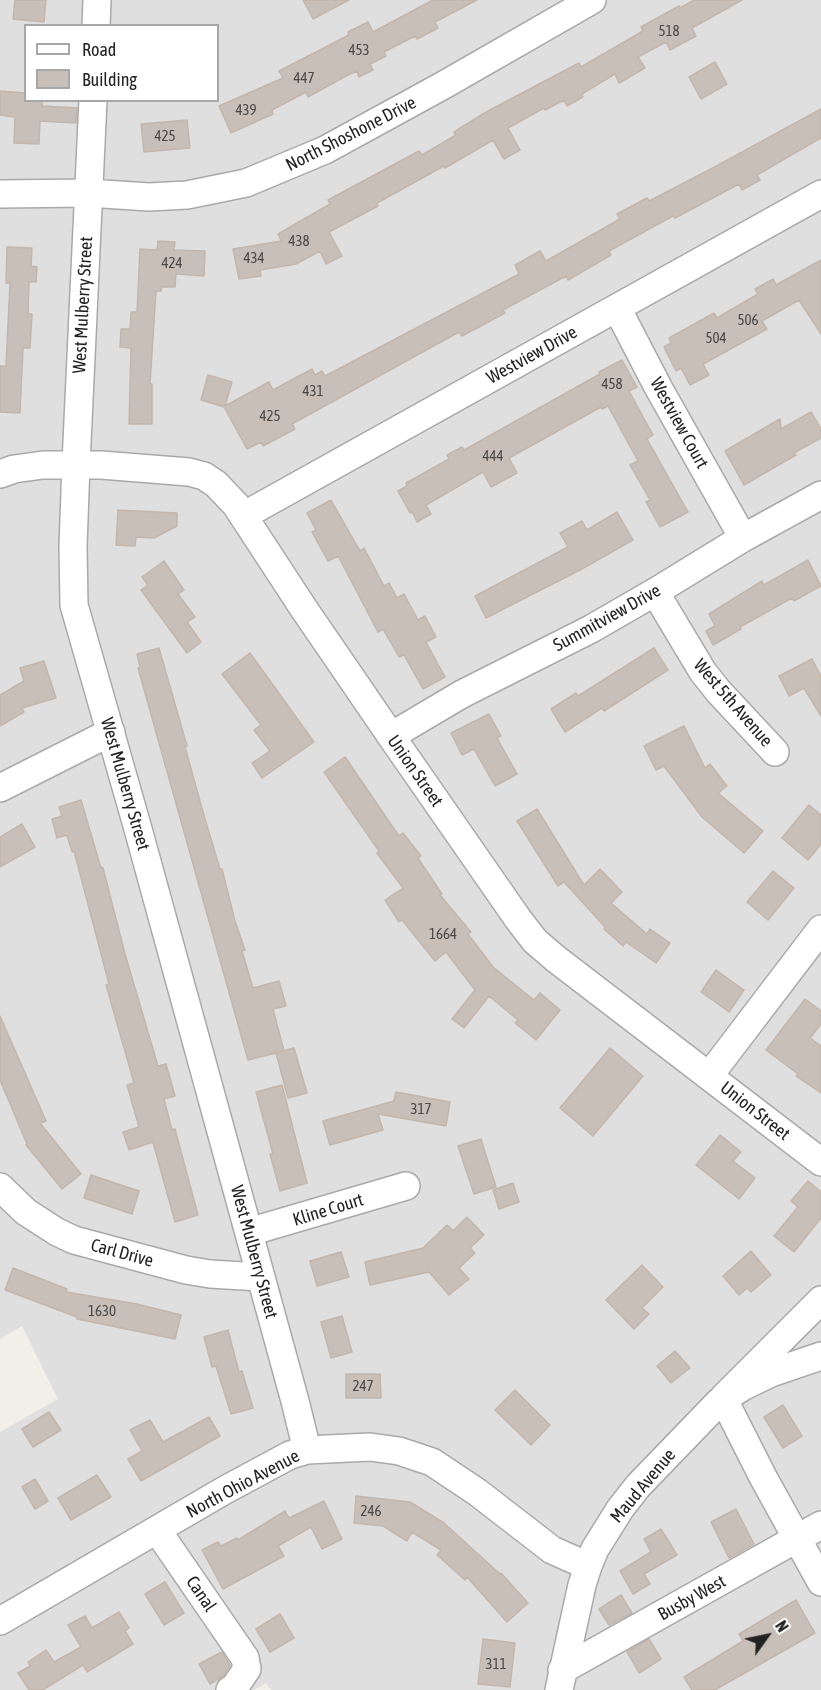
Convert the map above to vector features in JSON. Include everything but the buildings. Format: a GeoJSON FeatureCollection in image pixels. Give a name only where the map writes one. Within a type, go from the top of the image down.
{"type":"FeatureCollection","features":[{"type":"Feature","properties":{"kind":"street"},"geometry":{"type":"LineString","coordinates":[[96,24],[98,0]]}},
{"type":"Feature","properties":{"kind":"street","name":"North Shoshone Drive"},"geometry":{"type":"LineString","coordinates":[[0,194],[88,193],[149,197],[187,195],[246,183],[325,150],[592,0]]}},
{"type":"Feature","properties":{"kind":"street","name":"West Mulberry Street"},"geometry":{"type":"LineString","coordinates":[[93,102],[76,464],[73,547],[74,605],[249,1232],[307,1450]]}},
{"type":"Feature","properties":{"kind":"street","name":"Westview Drive"},"geometry":{"type":"LineString","coordinates":[[243,516],[821,194]]}},
{"type":"Feature","properties":{"kind":"street","name":"Westview Court"},"geometry":{"type":"LineString","coordinates":[[617,308],[658,387],[743,538]]}},
{"type":"Feature","properties":{"kind":"street","name":"Union Street"},"geometry":{"type":"LineString","coordinates":[[0,474],[14,469],[76,464],[189,472],[204,476],[229,497],[243,516],[303,609],[535,941],[821,1162]]}},
{"type":"Feature","properties":{"kind":"street","name":"Summitview Drive"},"geometry":{"type":"LineString","coordinates":[[391,736],[462,694],[591,629],[743,538],[821,495]]}},
{"type":"Feature","properties":{"kind":"street","name":"West 5th Avenue"},"geometry":{"type":"LineString","coordinates":[[655,592],[703,672],[775,752]]}},
{"type":"Feature","properties":{"kind":"street"},"geometry":{"type":"LineString","coordinates":[[0,788],[111,732]]}},
{"type":"Feature","properties":{"kind":"street"},"geometry":{"type":"LineString","coordinates":[[709,1076],[821,929]]}},
{"type":"Feature","properties":{"kind":"street","name":"Kline Court"},"geometry":{"type":"LineString","coordinates":[[249,1232],[406,1186]]}},
{"type":"Feature","properties":{"kind":"street","name":"Carl Drive"},"geometry":{"type":"LineString","coordinates":[[0,1187],[26,1212],[74,1240],[186,1270],[260,1277]]}},
{"type":"Feature","properties":{"kind":"street"},"geometry":{"type":"LineString","coordinates":[[821,1300],[723,1398],[821,1582]]}},
{"type":"Feature","properties":{"kind":"street","name":"Maud Avenue"},"geometry":{"type":"LineString","coordinates":[[561,1680],[588,1566],[595,1549],[626,1501],[723,1398],[771,1373],[821,1356]]}},
{"type":"Feature","properties":{"kind":"street","name":"North Ohio Avenue"},"geometry":{"type":"LineString","coordinates":[[0,1621],[290,1455],[307,1450],[370,1447],[399,1451],[432,1462],[477,1492],[552,1550],[588,1566]]}},
{"type":"Feature","properties":{"kind":"street","name":"Busby West"},"geometry":{"type":"LineString","coordinates":[[561,1680],[821,1525]]}},
{"type":"Feature","properties":{"kind":"street","name":"Canal"},"geometry":{"type":"LineString","coordinates":[[157,1530],[245,1659],[247,1669],[234,1688],[230,1690]]}},
{"type":"Feature","properties":{"kind":"shaded area"},"geometry":{"type":"Polygon","coordinates":[[[0,0],[821,0],[821,1690],[271,1690],[266,1683],[254,1690],[0,1690],[0,1432],[58,1399],[22,1326],[0,1339],[0,0]]]}}]}
